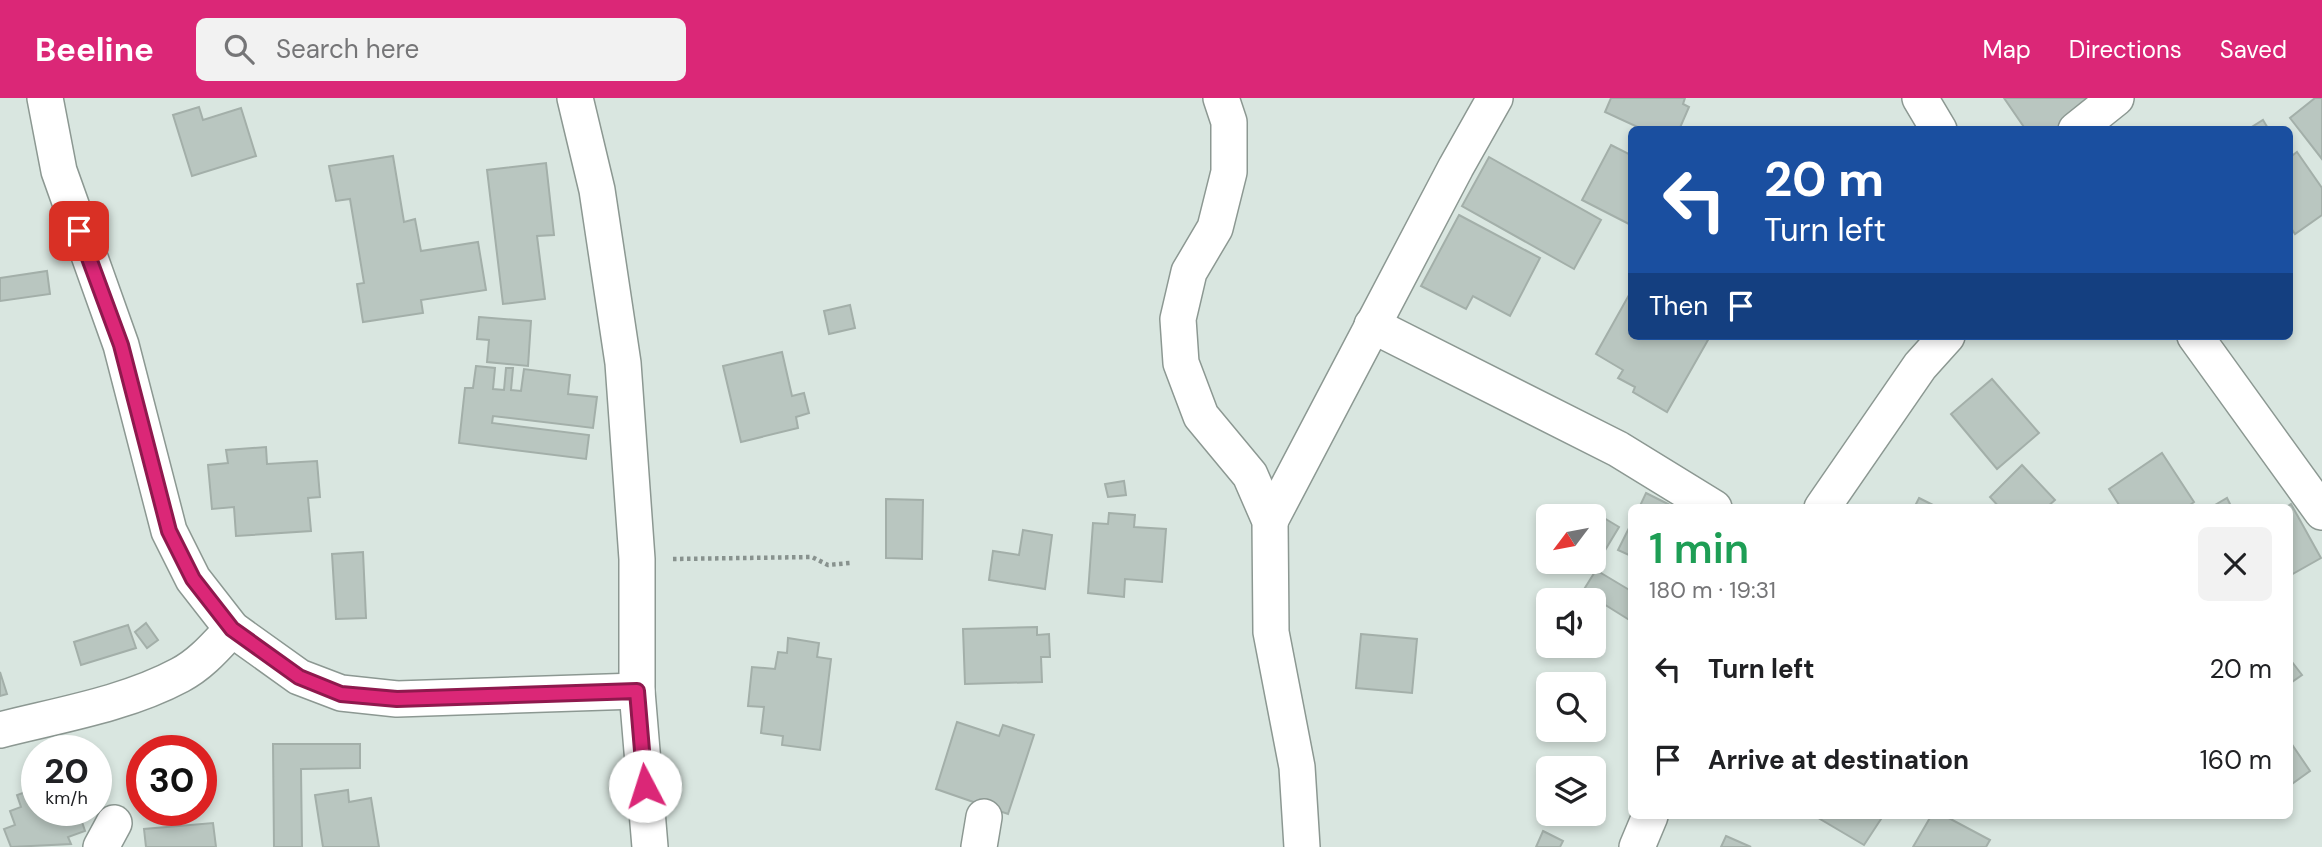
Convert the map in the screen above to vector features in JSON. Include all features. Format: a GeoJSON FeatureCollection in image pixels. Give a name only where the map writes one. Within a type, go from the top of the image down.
{"type":"FeatureCollection","features":[{"type":"Feature","properties":{"kind":"street"},"geometry":{"type":"LineString","coordinates":[[44,98],[59,172],[121,345],[169,531],[193,579],[232,629],[299,677],[341,694],[397,699],[637,691]]}},
{"type":"Feature","properties":{"kind":"street"},"geometry":{"type":"LineString","coordinates":[[575,98],[597,190],[624,363],[637,559],[637,691],[650,847]]}},
{"type":"Feature","properties":{"kind":"street"},"geometry":{"type":"LineString","coordinates":[[1221,98],[1229,122],[1229,172],[1215,228],[1189,272],[1178,319],[1181,363],[1201,416],[1250,475],[1270,521],[1271,632],[1297,767],[1302,847]]}},
{"type":"Feature","properties":{"kind":"street"},"geometry":{"type":"LineString","coordinates":[[1270,521],[1495,98]]}},
{"type":"Feature","properties":{"kind":"street"},"geometry":{"type":"LineString","coordinates":[[1920,98],[1937,126]]}},
{"type":"Feature","properties":{"kind":"street"},"geometry":{"type":"LineString","coordinates":[[2081,126],[2116,98]]}},
{"type":"Feature","properties":{"kind":"street"},"geometry":{"type":"LineString","coordinates":[[1372,326],[1618,449],[1707,504]]}},
{"type":"Feature","properties":{"kind":"street"},"geometry":{"type":"LineString","coordinates":[[1825,504],[1920,366],[1943,340]]}},
{"type":"Feature","properties":{"kind":"street"},"geometry":{"type":"LineString","coordinates":[[2198,340],[2322,512]]}},
{"type":"Feature","properties":{"kind":"street"},"geometry":{"type":"LineString","coordinates":[[0,730],[134,693],[180,675],[204,658],[232,629]]}},
{"type":"Feature","properties":{"kind":"street"},"geometry":{"type":"LineString","coordinates":[[1637,847],[1649,819]]}},
{"type":"Feature","properties":{"kind":"path"},"geometry":{"type":"LineString","coordinates":[[637,559],[812,557],[828,565],[850,563]]}},
{"type":"Feature","properties":{"kind":"building"},"geometry":{"type":"Polygon","coordinates":[[[1611,98],[1685,98],[1683,104],[1689,107],[1681,126],[1635,126],[1605,112],[1611,98]]]}},
{"type":"Feature","properties":{"kind":"building"},"geometry":{"type":"Polygon","coordinates":[[[2004,98],[2099,98],[2068,126],[2023,126],[2004,98]]]}},
{"type":"Feature","properties":{"kind":"building"},"geometry":{"type":"Polygon","coordinates":[[[2315,98],[2322,98],[2322,159],[2290,118],[2315,98]]]}},
{"type":"Feature","properties":{"kind":"building"},"geometry":{"type":"Polygon","coordinates":[[[199,107],[203,120],[241,108],[256,156],[192,176],[173,115],[199,107]]]}},
{"type":"Feature","properties":{"kind":"building"},"geometry":{"type":"Polygon","coordinates":[[[2263,120],[2267,126],[2253,126],[2263,120]]]}},
{"type":"Feature","properties":{"kind":"building"},"geometry":{"type":"Polygon","coordinates":[[[1611,145],[1628,154],[1628,223],[1582,200],[1611,145]]]}},
{"type":"Feature","properties":{"kind":"building"},"geometry":{"type":"Polygon","coordinates":[[[2297,152],[2322,188],[2322,215],[2295,234],[2293,231],[2293,155],[2297,152]]]}},
{"type":"Feature","properties":{"kind":"building"},"geometry":{"type":"Polygon","coordinates":[[[393,156],[404,222],[415,219],[421,251],[478,242],[486,290],[421,300],[423,313],[363,322],[357,284],[364,283],[350,199],[336,201],[329,166],[393,156]]]}},
{"type":"Feature","properties":{"kind":"building"},"geometry":{"type":"Polygon","coordinates":[[[1489,157],[1601,220],[1574,269],[1462,206],[1489,157]]]}},
{"type":"Feature","properties":{"kind":"building"},"geometry":{"type":"Polygon","coordinates":[[[546,163],[554,235],[537,236],[545,299],[503,304],[487,170],[546,163]]]}},
{"type":"Feature","properties":{"kind":"building"},"geometry":{"type":"Polygon","coordinates":[[[1459,215],[1540,258],[1510,316],[1473,296],[1466,309],[1421,286],[1459,215]]]}},
{"type":"Feature","properties":{"kind":"building"},"geometry":{"type":"Polygon","coordinates":[[[47,271],[50,294],[0,301],[0,278],[47,271]]]}},
{"type":"Feature","properties":{"kind":"building"},"geometry":{"type":"Polygon","coordinates":[[[1628,297],[1628,340],[1708,340],[1667,412],[1633,392],[1635,387],[1618,378],[1623,370],[1596,354],[1628,297]]]}},
{"type":"Feature","properties":{"kind":"building"},"geometry":{"type":"Polygon","coordinates":[[[850,305],[855,328],[829,334],[824,311],[850,305]]]}},
{"type":"Feature","properties":{"kind":"building"},"geometry":{"type":"Polygon","coordinates":[[[479,317],[531,321],[528,366],[487,362],[489,340],[477,339],[479,317]]]}},
{"type":"Feature","properties":{"kind":"building"},"geometry":{"type":"Polygon","coordinates":[[[782,352],[792,396],[804,393],[809,413],[796,417],[798,428],[741,442],[723,366],[782,352]]]}},
{"type":"Feature","properties":{"kind":"building"},"geometry":{"type":"Polygon","coordinates":[[[476,366],[495,368],[493,389],[504,390],[506,368],[513,368],[511,390],[521,391],[524,369],[570,375],[568,394],[597,397],[593,428],[493,416],[492,423],[589,435],[586,459],[459,443],[465,388],[473,388],[476,366]]]}},
{"type":"Feature","properties":{"kind":"building"},"geometry":{"type":"Polygon","coordinates":[[[1992,379],[2039,433],[1997,469],[1951,414],[1992,379]]]}},
{"type":"Feature","properties":{"kind":"building"},"geometry":{"type":"Polygon","coordinates":[[[266,447],[267,464],[317,461],[320,497],[308,498],[311,531],[236,536],[234,507],[212,509],[208,465],[228,463],[226,450],[266,447]]]}},
{"type":"Feature","properties":{"kind":"building"},"geometry":{"type":"Polygon","coordinates":[[[2162,453],[2194,502],[2118,504],[2109,489],[2162,453]]]}},
{"type":"Feature","properties":{"kind":"building"},"geometry":{"type":"Polygon","coordinates":[[[2022,465],[2055,500],[2050,504],[1996,504],[1990,497],[2022,465]]]}},
{"type":"Feature","properties":{"kind":"building"},"geometry":{"type":"Polygon","coordinates":[[[1124,481],[1126,495],[1108,497],[1105,484],[1124,481]]]}},
{"type":"Feature","properties":{"kind":"building"},"geometry":{"type":"Polygon","coordinates":[[[1646,493],[1668,504],[1641,504],[1646,493]]]}},
{"type":"Feature","properties":{"kind":"building"},"geometry":{"type":"Polygon","coordinates":[[[1919,498],[1931,504],[1916,504],[1919,498]]]}},
{"type":"Feature","properties":{"kind":"building"},"geometry":{"type":"Polygon","coordinates":[[[2227,498],[2230,504],[2217,504],[2227,498]]]}},
{"type":"Feature","properties":{"kind":"building"},"geometry":{"type":"Polygon","coordinates":[[[886,499],[923,500],[922,559],[886,558],[886,499]]]}},
{"type":"Feature","properties":{"kind":"building"},"geometry":{"type":"Polygon","coordinates":[[[2293,508],[2321,558],[2293,574],[2293,508]]]}},
{"type":"Feature","properties":{"kind":"building"},"geometry":{"type":"Polygon","coordinates":[[[1109,513],[1135,515],[1134,527],[1166,529],[1162,582],[1125,579],[1124,597],[1088,593],[1093,523],[1108,524],[1109,513]]]}},
{"type":"Feature","properties":{"kind":"building"},"geometry":{"type":"Polygon","coordinates":[[[1606,519],[1619,527],[1606,549],[1606,519]]]}},
{"type":"Feature","properties":{"kind":"building"},"geometry":{"type":"Polygon","coordinates":[[[1023,530],[1052,535],[1045,589],[989,580],[993,551],[1019,555],[1023,530]]]}},
{"type":"Feature","properties":{"kind":"building"},"geometry":{"type":"Polygon","coordinates":[[[1628,530],[1628,555],[1618,550],[1628,530]]]}},
{"type":"Feature","properties":{"kind":"building"},"geometry":{"type":"Polygon","coordinates":[[[363,552],[366,618],[336,619],[332,554],[363,552]]]}},
{"type":"Feature","properties":{"kind":"building"},"geometry":{"type":"Polygon","coordinates":[[[1594,574],[1603,574],[1628,589],[1628,619],[1606,605],[1606,588],[1585,588],[1594,574]]]}},
{"type":"Feature","properties":{"kind":"building"},"geometry":{"type":"Polygon","coordinates":[[[146,623],[158,640],[147,648],[135,632],[146,623]]]}},
{"type":"Feature","properties":{"kind":"building"},"geometry":{"type":"Polygon","coordinates":[[[128,625],[136,648],[81,665],[74,642],[128,625]]]}},
{"type":"Feature","properties":{"kind":"building"},"geometry":{"type":"Polygon","coordinates":[[[1037,627],[1037,635],[1049,634],[1050,657],[1041,657],[1042,682],[965,684],[963,629],[1037,627]]]}},
{"type":"Feature","properties":{"kind":"building"},"geometry":{"type":"Polygon","coordinates":[[[1361,634],[1417,639],[1412,693],[1356,688],[1361,634]]]}},
{"type":"Feature","properties":{"kind":"building"},"geometry":{"type":"Polygon","coordinates":[[[788,638],[819,643],[817,657],[831,659],[820,750],[782,745],[783,736],[761,733],[764,707],[748,706],[752,667],[775,669],[778,652],[787,653],[788,638]]]}},
{"type":"Feature","properties":{"kind":"building"},"geometry":{"type":"Polygon","coordinates":[[[2293,663],[2302,675],[2293,681],[2293,663]]]}},
{"type":"Feature","properties":{"kind":"building"},"geometry":{"type":"Polygon","coordinates":[[[0,672],[7,694],[0,696],[0,672]]]}},
{"type":"Feature","properties":{"kind":"building"},"geometry":{"type":"Polygon","coordinates":[[[957,722],[999,736],[1003,725],[1034,735],[1008,814],[936,789],[957,722]]]}},
{"type":"Feature","properties":{"kind":"building"},"geometry":{"type":"Polygon","coordinates":[[[273,744],[360,744],[360,768],[301,769],[302,847],[274,847],[273,744]]]}},
{"type":"Feature","properties":{"kind":"building"},"geometry":{"type":"Polygon","coordinates":[[[2293,746],[2310,771],[2293,783],[2293,746]]]}},
{"type":"Feature","properties":{"kind":"building"},"geometry":{"type":"Polygon","coordinates":[[[348,790],[349,802],[371,798],[379,847],[323,847],[315,795],[348,790]]]}},
{"type":"Feature","properties":{"kind":"building"},"geometry":{"type":"Polygon","coordinates":[[[21,807],[21,826],[83,826],[85,831],[68,837],[71,844],[11,847],[4,829],[15,825],[10,811],[21,807]]]}},
{"type":"Feature","properties":{"kind":"building"},"geometry":{"type":"Polygon","coordinates":[[[1820,819],[1881,819],[1864,845],[1820,819]]]}},
{"type":"Feature","properties":{"kind":"building"},"geometry":{"type":"Polygon","coordinates":[[[1929,819],[1951,819],[1990,840],[1986,847],[1913,847],[1929,819]]]}},
{"type":"Feature","properties":{"kind":"building"},"geometry":{"type":"Polygon","coordinates":[[[213,826],[216,847],[146,847],[144,829],[213,826]]]}},
{"type":"Feature","properties":{"kind":"building"},"geometry":{"type":"Polygon","coordinates":[[[1543,831],[1563,841],[1560,847],[1536,847],[1543,831]]]}},
{"type":"Feature","properties":{"kind":"building"},"geometry":{"type":"Polygon","coordinates":[[[1726,836],[1751,847],[1721,847],[1726,836]]]}},
{"type":"Feature","properties":{"kind":"route"},"geometry":{"type":"LineString","coordinates":[[79,231],[121,345],[169,531],[193,579],[232,629],[299,677],[341,694],[397,699],[637,691],[645,786]]}}]}
